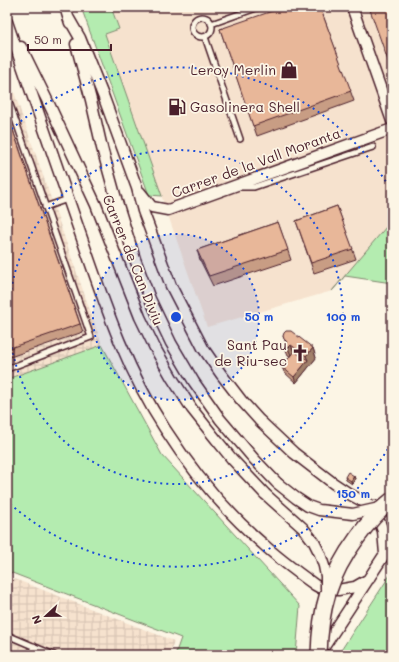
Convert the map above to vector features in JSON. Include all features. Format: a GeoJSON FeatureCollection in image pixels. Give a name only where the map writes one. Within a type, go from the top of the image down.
{"type":"FeatureCollection","features":[{"type":"Feature","properties":{"kind":"street"},"geometry":{"type":"LineString","coordinates":[[352,7],[392,121]]}},
{"type":"Feature","properties":{"kind":"street","name":"Carrer de Can Diviu"},"geometry":{"type":"LineString","coordinates":[[66,12],[80,38],[104,98],[171,286],[203,348],[241,400],[259,420],[294,453],[351,495],[385,504]]}},
{"type":"Feature","properties":{"kind":"street","name":"Carrer de Can Diviu"},"geometry":{"type":"LineString","coordinates":[[66,12],[91,100],[116,202],[134,259],[150,299],[171,343],[194,382],[220,419],[254,459],[277,483],[308,506],[319,510],[353,514],[385,504]]}},
{"type":"Feature","properties":{"kind":"street","name":"Carrer de Can Diviu"},"geometry":{"type":"LineString","coordinates":[[7,18],[50,104],[96,205],[140,316],[155,348],[192,409],[232,459],[265,494],[303,528],[314,542],[324,566],[326,576],[326,599]]}},
{"type":"Feature","properties":{"kind":"street"},"geometry":{"type":"LineString","coordinates":[[7,22],[114,329],[131,368],[149,403],[166,430],[188,462],[214,494],[238,520],[264,545],[314,585],[324,590],[338,590],[355,587],[369,579]]}},
{"type":"Feature","properties":{"kind":"street","name":"Carrer de la Vall Moranta"},"geometry":{"type":"LineString","coordinates":[[137,188],[152,207],[168,210],[392,129]]}},
{"type":"Feature","properties":{"kind":"street"},"geometry":{"type":"LineString","coordinates":[[385,504],[377,516],[384,531],[385,554]]}},
{"type":"Feature","properties":{"kind":"street"},"geometry":{"type":"LineString","coordinates":[[319,655],[321,621],[331,584],[345,554],[366,525],[385,504]]}},
{"type":"Feature","properties":{"kind":"street"},"geometry":{"type":"LineString","coordinates":[[319,655],[392,543]]}},
{"type":"Feature","properties":{"kind":"street"},"geometry":{"type":"LineString","coordinates":[[314,585],[321,595],[326,610],[329,640]]}},
{"type":"Feature","properties":{"kind":"lane"},"geometry":{"type":"LineString","coordinates":[[211,24],[259,7]]}},
{"type":"Feature","properties":{"kind":"lane"},"geometry":{"type":"LineString","coordinates":[[204,17],[210,21],[212,27],[210,33],[204,37],[195,35],[192,29],[192,23],[197,18],[204,17]]}},
{"type":"Feature","properties":{"kind":"lane"},"geometry":{"type":"LineString","coordinates":[[204,37],[240,139]]}},
{"type":"Feature","properties":{"kind":"lane"},"geometry":{"type":"LineString","coordinates":[[7,96],[91,337],[7,369]]}},
{"type":"Feature","properties":{"kind":"lane"},"geometry":{"type":"LineString","coordinates":[[233,186],[254,187],[373,146]]}},
{"type":"Feature","properties":{"kind":"lane"},"geometry":{"type":"LineString","coordinates":[[46,207],[68,199]]}},
{"type":"Feature","properties":{"kind":"lane"},"geometry":{"type":"LineString","coordinates":[[7,635],[54,655]]}},
{"type":"Feature","properties":{"kind":"lane"},"geometry":{"type":"LineString","coordinates":[[31,655],[34,646]]}},
{"type":"Feature","properties":{"kind":"shaded area"},"geometry":{"type":"Polygon","coordinates":[[[112,7],[392,7],[392,222],[332,291],[207,327],[105,34],[119,29],[112,7]]]}},
{"type":"Feature","properties":{"kind":"shaded area"},"geometry":{"type":"Polygon","coordinates":[[[7,72],[102,345],[7,379],[7,72]]]}},
{"type":"Feature","properties":{"kind":"shaded area"},"geometry":{"type":"Polygon","coordinates":[[[7,576],[174,641],[169,655],[7,655],[7,576]]]}},
{"type":"Feature","properties":{"kind":"green space"},"geometry":{"type":"Polygon","coordinates":[[[81,7],[111,7],[119,29],[105,34],[162,196],[149,195],[81,7]]]}},
{"type":"Feature","properties":{"kind":"green space"},"geometry":{"type":"Polygon","coordinates":[[[392,220],[392,283],[345,276],[332,291],[392,220]]]}},
{"type":"Feature","properties":{"kind":"green space"},"geometry":{"type":"Polygon","coordinates":[[[102,345],[162,455],[300,606],[296,655],[175,655],[181,638],[7,571],[7,379],[102,345]]]}},
{"type":"Feature","properties":{"kind":"green space"},"geometry":{"type":"Polygon","coordinates":[[[392,572],[392,655],[338,655],[392,572]]]}},
{"type":"Feature","properties":{"kind":"building","name":"Leroy Merlin"},"geometry":{"type":"Polygon","coordinates":[[[284,7],[320,7],[351,91],[253,126],[220,29],[284,7]]]}},
{"type":"Feature","properties":{"kind":"building"},"geometry":{"type":"Polygon","coordinates":[[[369,7],[392,7],[392,72],[369,7]]]}},
{"type":"Feature","properties":{"kind":"building"},"geometry":{"type":"Polygon","coordinates":[[[7,113],[80,324],[7,349],[7,113]]]}},
{"type":"Feature","properties":{"kind":"building"},"geometry":{"type":"Polygon","coordinates":[[[337,206],[353,249],[311,263],[296,221],[337,206]]]}},
{"type":"Feature","properties":{"kind":"building"},"geometry":{"type":"Polygon","coordinates":[[[278,222],[288,250],[209,276],[197,250],[278,222]]]}},
{"type":"Feature","properties":{"kind":"building"},"geometry":{"type":"Polygon","coordinates":[[[286,331],[291,331],[313,348],[306,356],[291,345],[288,348],[284,345],[287,342],[283,336],[286,331]]]}},
{"type":"Feature","properties":{"kind":"building"},"geometry":{"type":"Polygon","coordinates":[[[294,351],[308,360],[294,377],[282,367],[294,351]]]}},
{"type":"Feature","properties":{"kind":"building"},"geometry":{"type":"Polygon","coordinates":[[[348,472],[354,476],[351,481],[345,477],[348,472]]]}},
{"type":"Feature","properties":{"kind":"place","name":"Leroy Merlin"},"geometry":{"type":"Point","coordinates":[289,70]}},
{"type":"Feature","properties":{"kind":"place","name":"Gasolinera Shell"},"geometry":{"type":"Point","coordinates":[177,107]}},
{"type":"Feature","properties":{"kind":"place","name":"Sant Pau de Riu-sec"},"geometry":{"type":"Point","coordinates":[300,353]}}]}
